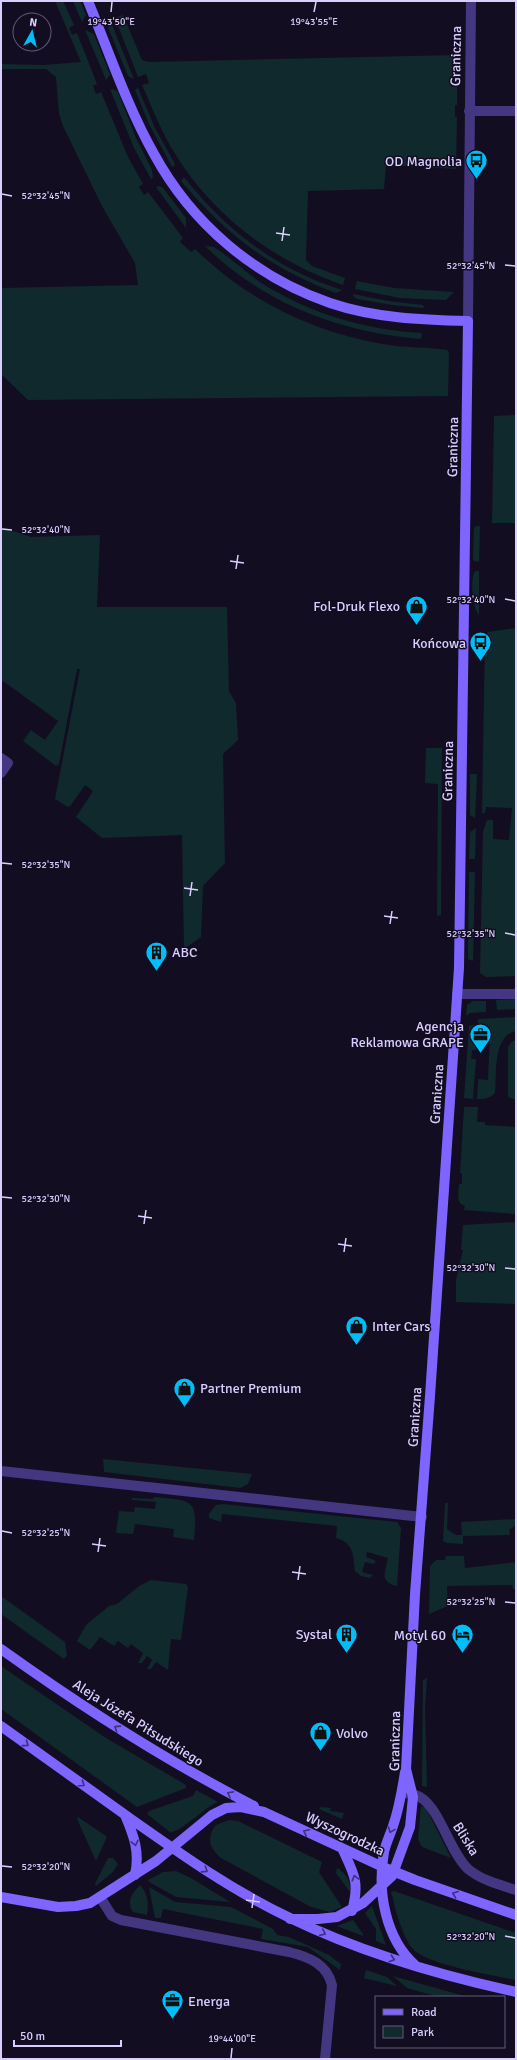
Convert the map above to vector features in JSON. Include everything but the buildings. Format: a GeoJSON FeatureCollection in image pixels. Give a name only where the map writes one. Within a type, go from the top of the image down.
{"type":"FeatureCollection","features":[{"type":"Feature","properties":{"kind":"street"},"geometry":{"type":"LineString","coordinates":[[88,1],[154,154],[177,191],[210,231],[259,269],[284,283],[331,303],[385,316],[440,321],[468,321]]}},
{"type":"Feature","properties":{"kind":"street","name":"Graniczna"},"geometry":{"type":"LineString","coordinates":[[290,1919],[328,1919],[337,1917],[352,1910],[382,1886],[394,1872],[410,1827],[412,1794],[406,1768],[415,1589],[422,1517],[457,994],[468,321],[471,1]]}},
{"type":"Feature","properties":{"kind":"street"},"geometry":{"type":"LineString","coordinates":[[469,111],[516,111]]}},
{"type":"Feature","properties":{"kind":"street"},"geometry":{"type":"LineString","coordinates":[[1,758],[8,763],[1,772]]}},
{"type":"Feature","properties":{"kind":"street"},"geometry":{"type":"LineString","coordinates":[[457,994],[516,994]]}},
{"type":"Feature","properties":{"kind":"street"},"geometry":{"type":"LineString","coordinates":[[1,1471],[422,1517]]}},
{"type":"Feature","properties":{"kind":"street","name":"Aleja Józefa Piłsudskiego"},"geometry":{"type":"LineString","coordinates":[[1,1649],[52,1686],[156,1752],[264,1812]]}},
{"type":"Feature","properties":{"kind":"street"},"geometry":{"type":"LineString","coordinates":[[1,1726],[172,1849],[221,1880],[290,1919],[359,1948],[418,1968],[516,1992]]}},
{"type":"Feature","properties":{"kind":"street"},"geometry":{"type":"LineString","coordinates":[[406,1768],[402,1793],[384,1852],[382,1886],[385,1911],[397,1943],[404,1956],[418,1968]]}},
{"type":"Feature","properties":{"kind":"street","name":"Bliska"},"geometry":{"type":"LineString","coordinates":[[402,1793],[420,1796],[430,1806],[461,1859],[469,1869],[484,1879],[516,1890]]}},
{"type":"Feature","properties":{"kind":"street","name":"Wyszogrodzka"},"geometry":{"type":"LineString","coordinates":[[1,1898],[58,1908],[76,1906],[100,1897],[172,1849],[218,1811],[232,1807],[264,1812],[394,1872],[516,1915]]}},
{"type":"Feature","properties":{"kind":"street"},"geometry":{"type":"LineString","coordinates":[[124,1814],[135,1841],[138,1858],[135,1875]]}},
{"type":"Feature","properties":{"kind":"street"},"geometry":{"type":"LineString","coordinates":[[342,1848],[356,1882],[356,1892],[352,1910]]}},
{"type":"Feature","properties":{"kind":"street"},"geometry":{"type":"LineString","coordinates":[[100,1897],[112,1916],[121,1920],[289,1952],[303,1956],[322,1966],[330,1977],[332,1985],[325,2059]]}},
{"type":"Feature","properties":{"kind":"green space"},"geometry":{"type":"Polygon","coordinates":[[[55,1],[63,1],[74,25],[69,28],[72,35],[77,33],[97,84],[93,86],[96,94],[101,92],[128,157],[143,184],[139,187],[144,195],[148,192],[183,238],[180,242],[191,252],[195,249],[236,284],[282,311],[306,322],[357,339],[399,346],[447,350],[449,353],[448,396],[28,400],[1,374],[1,288],[138,285],[135,263],[102,206],[63,126],[59,114],[56,77],[46,69],[1,69],[1,64],[44,65],[81,62],[55,1]]]}},
{"type":"Feature","properties":{"kind":"green space"},"geometry":{"type":"Polygon","coordinates":[[[73,1],[80,1],[86,15],[82,22],[73,1]]]}},
{"type":"Feature","properties":{"kind":"green space"},"geometry":{"type":"Polygon","coordinates":[[[123,15],[142,60],[149,62],[457,55],[457,105],[455,105],[455,117],[457,117],[456,169],[386,165],[384,189],[308,191],[306,260],[312,266],[345,278],[343,285],[315,274],[264,246],[241,228],[219,209],[181,164],[163,132],[142,85],[149,83],[146,74],[138,77],[115,18],[123,15]]]}},
{"type":"Feature","properties":{"kind":"green space"},"geometry":{"type":"Polygon","coordinates":[[[110,20],[134,79],[128,76],[107,25],[110,20]]]}},
{"type":"Feature","properties":{"kind":"green space"},"geometry":{"type":"Polygon","coordinates":[[[85,30],[94,34],[110,75],[106,80],[85,30]]]}},
{"type":"Feature","properties":{"kind":"green space"},"geometry":{"type":"Polygon","coordinates":[[[138,88],[155,128],[174,162],[175,165],[172,167],[149,124],[135,90],[138,88]]]}},
{"type":"Feature","properties":{"kind":"green space"},"geometry":{"type":"Polygon","coordinates":[[[110,89],[118,92],[136,138],[152,170],[153,177],[151,179],[134,148],[110,89]]]}},
{"type":"Feature","properties":{"kind":"green space"},"geometry":{"type":"Polygon","coordinates":[[[184,177],[217,214],[254,246],[295,271],[342,290],[336,293],[312,283],[269,261],[233,234],[215,218],[181,181],[184,177]]]}},
{"type":"Feature","properties":{"kind":"green space"},"geometry":{"type":"Polygon","coordinates":[[[159,186],[163,188],[186,218],[186,228],[156,187],[159,186]]]}},
{"type":"Feature","properties":{"kind":"green space"},"geometry":{"type":"Polygon","coordinates":[[[205,246],[214,247],[260,282],[298,303],[317,311],[358,324],[422,333],[421,339],[361,330],[305,312],[252,284],[205,246]]]}},
{"type":"Feature","properties":{"kind":"green space"},"geometry":{"type":"Polygon","coordinates":[[[357,281],[394,288],[454,292],[446,300],[400,298],[355,289],[357,281]]]}},
{"type":"Feature","properties":{"kind":"green space"},"geometry":{"type":"Polygon","coordinates":[[[353,294],[388,301],[423,305],[424,308],[392,305],[357,299],[353,294]]]}},
{"type":"Feature","properties":{"kind":"green space"},"geometry":{"type":"Polygon","coordinates":[[[516,415],[516,523],[492,523],[494,416],[516,415]]]}},
{"type":"Feature","properties":{"kind":"green space"},"geometry":{"type":"Polygon","coordinates":[[[476,526],[480,526],[479,562],[474,561],[473,559],[474,528],[476,526]]]}},
{"type":"Feature","properties":{"kind":"green space"},"geometry":{"type":"Polygon","coordinates":[[[1,527],[31,537],[100,535],[97,607],[227,607],[229,691],[236,703],[238,740],[223,754],[225,863],[203,886],[201,937],[184,949],[182,835],[102,838],[76,817],[93,791],[85,785],[68,807],[55,799],[80,669],[77,669],[59,764],[56,766],[23,741],[31,730],[45,740],[58,721],[3,681],[1,683],[1,527]]]}},
{"type":"Feature","properties":{"kind":"green space"},"geometry":{"type":"Polygon","coordinates":[[[475,571],[479,571],[479,615],[472,593],[473,575],[475,571]]]}},
{"type":"Feature","properties":{"kind":"green space"},"geometry":{"type":"Polygon","coordinates":[[[516,628],[516,976],[486,977],[480,973],[483,832],[487,820],[493,820],[493,839],[509,840],[512,808],[486,807],[485,813],[482,813],[485,636],[488,632],[516,628]]]}},
{"type":"Feature","properties":{"kind":"green space"},"geometry":{"type":"Polygon","coordinates":[[[426,748],[442,748],[441,915],[437,916],[438,784],[425,783],[426,748]]]}},
{"type":"Feature","properties":{"kind":"green space"},"geometry":{"type":"Polygon","coordinates":[[[470,774],[477,774],[475,818],[470,815],[470,774]]]}},
{"type":"Feature","properties":{"kind":"green space"},"geometry":{"type":"Polygon","coordinates":[[[476,828],[475,859],[469,859],[470,832],[476,828]]]}},
{"type":"Feature","properties":{"kind":"green space"},"geometry":{"type":"Polygon","coordinates":[[[469,872],[475,872],[473,961],[468,959],[469,872]]]}},
{"type":"Feature","properties":{"kind":"green space"},"geometry":{"type":"Polygon","coordinates":[[[516,999],[516,1009],[497,1010],[496,1000],[516,999]]]}},
{"type":"Feature","properties":{"kind":"green space"},"geometry":{"type":"Polygon","coordinates":[[[473,1001],[486,1001],[486,1012],[470,1013],[466,1016],[467,1005],[473,1001]]]}},
{"type":"Feature","properties":{"kind":"green space"},"geometry":{"type":"Polygon","coordinates":[[[516,1017],[516,1031],[508,1034],[499,1048],[496,1067],[495,1093],[489,1098],[482,1099],[477,1099],[478,1079],[488,1080],[490,1034],[477,1034],[476,1050],[472,1050],[471,1059],[476,1059],[473,1099],[464,1098],[469,1026],[478,1024],[478,1019],[516,1017]]]}},
{"type":"Feature","properties":{"kind":"green space"},"geometry":{"type":"Polygon","coordinates":[[[516,1040],[516,1100],[508,1097],[508,1047],[511,1042],[516,1040]]]}},
{"type":"Feature","properties":{"kind":"green space"},"geometry":{"type":"Polygon","coordinates":[[[464,1107],[478,1107],[477,1122],[485,1122],[485,1125],[516,1127],[516,1214],[464,1210],[465,1206],[462,1205],[459,1200],[459,1184],[462,1184],[462,1173],[460,1173],[464,1107]]]}},
{"type":"Feature","properties":{"kind":"green space"},"geometry":{"type":"Polygon","coordinates":[[[516,1222],[516,1304],[456,1302],[456,1280],[463,1250],[461,1250],[463,1225],[516,1222]]]}},
{"type":"Feature","properties":{"kind":"green space"},"geometry":{"type":"Polygon","coordinates":[[[103,1459],[252,1474],[248,1484],[240,1488],[104,1472],[103,1459]]]}},
{"type":"Feature","properties":{"kind":"green space"},"geometry":{"type":"Polygon","coordinates":[[[154,1497],[185,1501],[190,1504],[195,1516],[194,1540],[173,1537],[174,1529],[135,1524],[133,1534],[116,1533],[119,1511],[134,1512],[135,1507],[155,1509],[156,1502],[132,1500],[132,1498],[153,1499],[154,1497]]]}},
{"type":"Feature","properties":{"kind":"green space"},"geometry":{"type":"Polygon","coordinates":[[[445,1503],[448,1503],[447,1529],[456,1535],[462,1535],[461,1522],[516,1519],[516,1525],[509,1530],[510,1535],[463,1536],[463,1544],[447,1543],[443,1541],[445,1503]]]}},
{"type":"Feature","properties":{"kind":"green space"},"geometry":{"type":"Polygon","coordinates":[[[223,1504],[397,1522],[401,1528],[397,1586],[387,1582],[385,1579],[388,1558],[367,1552],[366,1557],[376,1562],[373,1564],[365,1562],[362,1572],[373,1575],[370,1578],[361,1576],[355,1571],[352,1550],[342,1540],[336,1538],[337,1526],[222,1514],[221,1522],[209,1518],[209,1514],[216,1505],[223,1504]]]}},
{"type":"Feature","properties":{"kind":"green space"},"geometry":{"type":"Polygon","coordinates":[[[446,1556],[464,1556],[465,1568],[516,1562],[516,1589],[513,1589],[512,1585],[447,1586],[448,1606],[429,1614],[430,1566],[436,1560],[445,1560],[446,1556]]]}},
{"type":"Feature","properties":{"kind":"green space"},"geometry":{"type":"Polygon","coordinates":[[[151,1580],[186,1584],[188,1587],[181,1640],[171,1639],[168,1670],[156,1662],[151,1669],[147,1669],[152,1660],[147,1656],[142,1663],[138,1663],[143,1653],[131,1644],[128,1648],[118,1641],[114,1646],[100,1637],[90,1650],[77,1641],[86,1625],[109,1606],[117,1604],[139,1586],[151,1580]]]}},
{"type":"Feature","properties":{"kind":"green space"},"geometry":{"type":"Polygon","coordinates":[[[1,1596],[65,1642],[67,1655],[64,1659],[1,1614],[1,1596]]]}},
{"type":"Feature","properties":{"kind":"green space"},"geometry":{"type":"Polygon","coordinates":[[[1,1666],[106,1738],[186,1785],[186,1788],[137,1807],[1,1709],[1,1666]]]}},
{"type":"Feature","properties":{"kind":"green space"},"geometry":{"type":"Polygon","coordinates":[[[427,1678],[425,1709],[427,1787],[422,1786],[423,1680],[427,1678]]]}},
{"type":"Feature","properties":{"kind":"green space"},"geometry":{"type":"Polygon","coordinates":[[[196,1790],[218,1802],[175,1831],[170,1832],[147,1814],[149,1811],[193,1796],[196,1790]]]}},
{"type":"Feature","properties":{"kind":"green space"},"geometry":{"type":"Polygon","coordinates":[[[421,1806],[426,1808],[451,1858],[422,1847],[418,1839],[421,1806]]]}},
{"type":"Feature","properties":{"kind":"green space"},"geometry":{"type":"Polygon","coordinates":[[[321,1807],[331,1808],[330,1811],[344,1813],[342,1819],[319,1809],[321,1807]]]}},
{"type":"Feature","properties":{"kind":"green space"},"geometry":{"type":"Polygon","coordinates":[[[78,1817],[106,1836],[96,1861],[77,1819],[78,1817]]]}},
{"type":"Feature","properties":{"kind":"green space"},"geometry":{"type":"Polygon","coordinates":[[[229,1820],[238,1821],[322,1862],[319,1872],[342,1907],[330,1912],[311,1907],[221,1858],[214,1850],[210,1842],[210,1838],[216,1825],[229,1820]]]}},
{"type":"Feature","properties":{"kind":"green space"},"geometry":{"type":"Polygon","coordinates":[[[108,1858],[113,1858],[118,1864],[113,1872],[96,1886],[95,1884],[108,1858]]]}},
{"type":"Feature","properties":{"kind":"green space"},"geometry":{"type":"Polygon","coordinates":[[[337,1868],[343,1872],[347,1878],[350,1884],[350,1892],[336,1873],[337,1868]]]}},
{"type":"Feature","properties":{"kind":"green space"},"geometry":{"type":"Polygon","coordinates":[[[176,1871],[191,1878],[230,1902],[176,1897],[148,1880],[163,1872],[176,1871]]]}},
{"type":"Feature","properties":{"kind":"green space"},"geometry":{"type":"Polygon","coordinates":[[[140,1885],[145,1892],[147,1899],[147,1915],[133,1912],[130,1905],[132,1894],[140,1885]]]}},
{"type":"Feature","properties":{"kind":"green space"},"geometry":{"type":"Polygon","coordinates":[[[149,1887],[175,1902],[231,1907],[273,1929],[277,1935],[289,1937],[329,1955],[341,1964],[340,1970],[308,1947],[261,1939],[263,1929],[163,1909],[161,1918],[155,1918],[149,1887]]]}},
{"type":"Feature","properties":{"kind":"green space"},"geometry":{"type":"Polygon","coordinates":[[[394,1891],[516,1933],[516,1980],[445,1964],[420,1954],[412,1948],[403,1931],[391,1892],[394,1891]]]}},
{"type":"Feature","properties":{"kind":"green space"},"geometry":{"type":"Polygon","coordinates":[[[372,1906],[386,1945],[376,1941],[376,1929],[365,1913],[372,1906]]]}},
{"type":"Feature","properties":{"kind":"green space"},"geometry":{"type":"Polygon","coordinates":[[[353,1920],[363,1934],[363,1936],[337,1926],[353,1920]]]}},
{"type":"Feature","properties":{"kind":"green space"},"geometry":{"type":"Polygon","coordinates":[[[366,1970],[387,1977],[397,1986],[364,1978],[366,1970]]]}},
{"type":"Feature","properties":{"kind":"green space"},"geometry":{"type":"Polygon","coordinates":[[[393,1976],[464,1996],[435,1996],[407,1988],[393,1976]]]}},
{"type":"Feature","properties":{"kind":"place","name":"OD Magnolia"},"geometry":{"type":"Point","coordinates":[477,180]}},
{"type":"Feature","properties":{"kind":"place","name":"Fol-Druk Flexo"},"geometry":{"type":"Point","coordinates":[416,626]}},
{"type":"Feature","properties":{"kind":"place","name":"Końcowa"},"geometry":{"type":"Point","coordinates":[481,662]}},
{"type":"Feature","properties":{"kind":"place","name":"ABC"},"geometry":{"type":"Point","coordinates":[156,972]}},
{"type":"Feature","properties":{"kind":"place","name":"Agencja Reklamowa GRAPE"},"geometry":{"type":"Point","coordinates":[480,1054]}},
{"type":"Feature","properties":{"kind":"place","name":"Inter Cars"},"geometry":{"type":"Point","coordinates":[357,1346]}},
{"type":"Feature","properties":{"kind":"place","name":"Partner Premium"},"geometry":{"type":"Point","coordinates":[185,1408]}},
{"type":"Feature","properties":{"kind":"place","name":"Systal"},"geometry":{"type":"Point","coordinates":[347,1654]}},
{"type":"Feature","properties":{"kind":"place","name":"Motyl 60"},"geometry":{"type":"Point","coordinates":[462,1654]}},
{"type":"Feature","properties":{"kind":"place","name":"Volvo"},"geometry":{"type":"Point","coordinates":[321,1752]}},
{"type":"Feature","properties":{"kind":"place","name":"Energa"},"geometry":{"type":"Point","coordinates":[173,2020]}}]}
